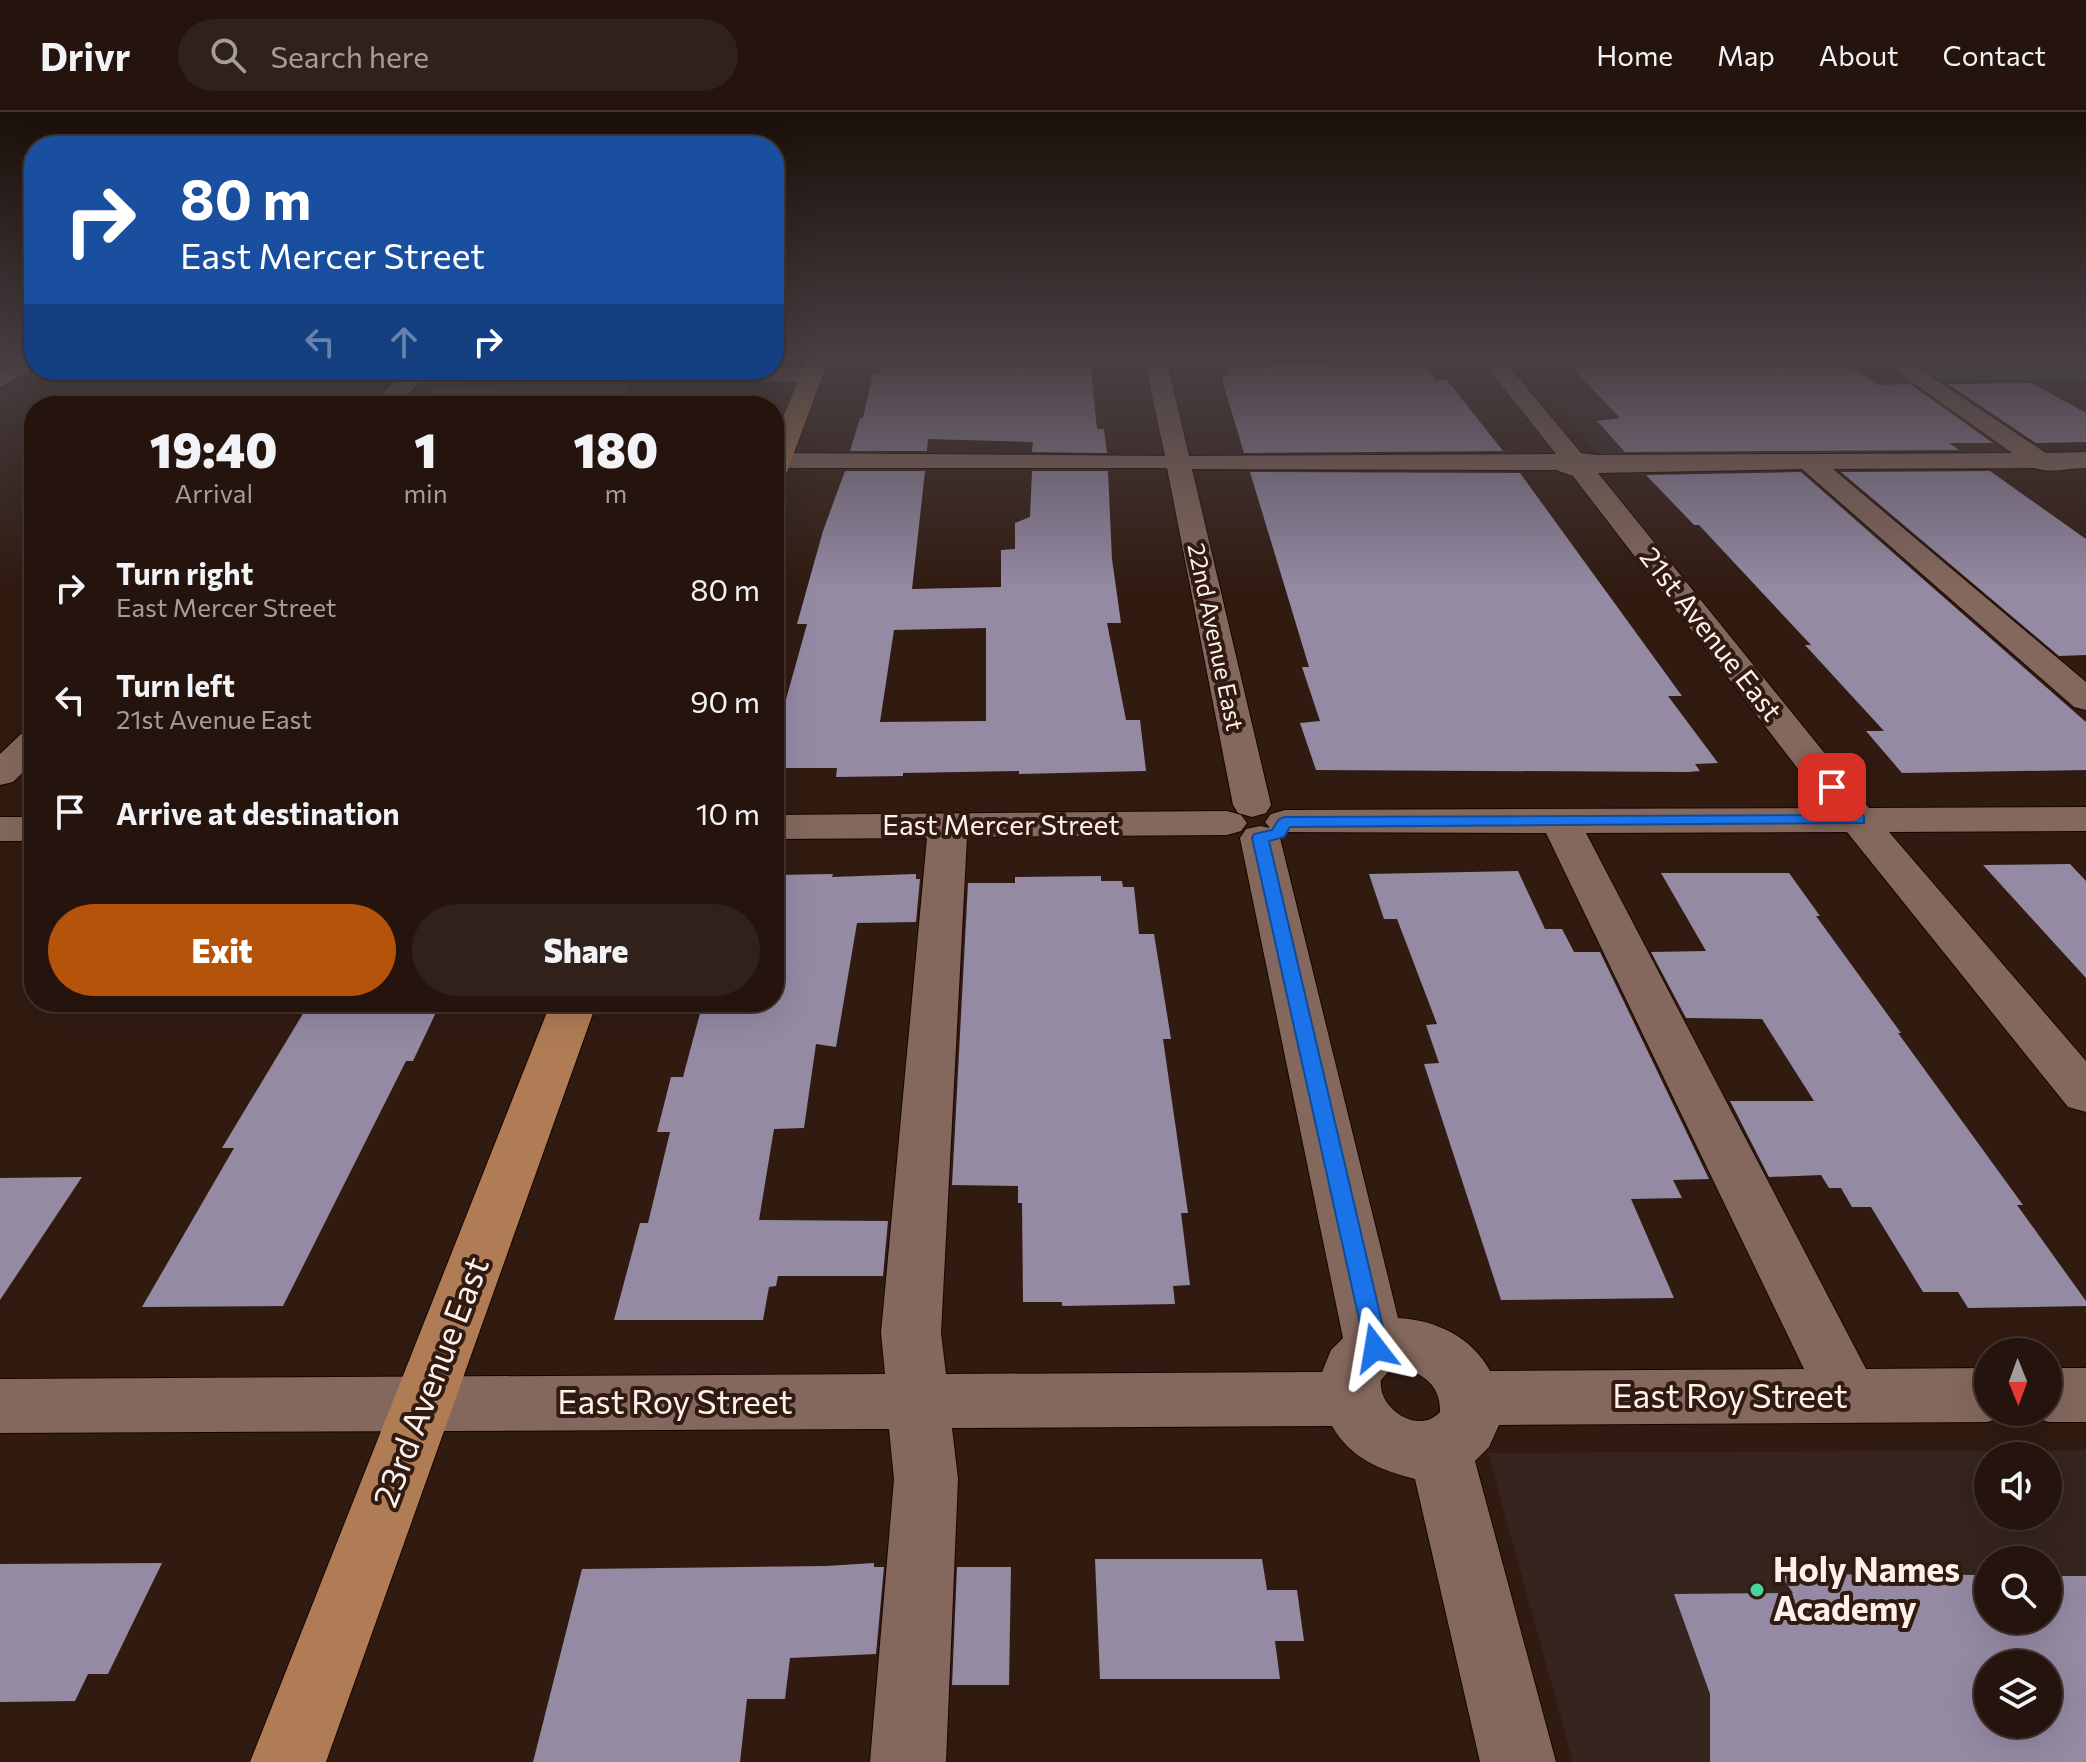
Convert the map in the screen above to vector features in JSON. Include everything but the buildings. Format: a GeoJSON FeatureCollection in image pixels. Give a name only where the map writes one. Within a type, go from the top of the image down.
{"type":"FeatureCollection","features":[{"type":"Feature","properties":{"kind":"main road","name":"23rd Avenue East"},"geometry":{"type":"LineString","coordinates":[[288,1762],[570,1012]]}},
{"type":"Feature","properties":{"kind":"street","name":"22nd Avenue East"},"geometry":{"type":"LineString","coordinates":[[1172,435],[1256,822],[1363,1373]]}},
{"type":"Feature","properties":{"kind":"street","name":"21st Avenue East"},"geometry":{"type":"LineString","coordinates":[[1553,435],[1858,820],[2086,1094]]}},
{"type":"Feature","properties":{"kind":"street"},"geometry":{"type":"LineString","coordinates":[[2003,435],[2040,460]]}},
{"type":"Feature","properties":{"kind":"street"},"geometry":{"type":"LineString","coordinates":[[784,466],[2040,460],[2080,472]]}},
{"type":"Feature","properties":{"kind":"street"},"geometry":{"type":"LineString","coordinates":[[1808,461],[2086,700]]}},
{"type":"Feature","properties":{"kind":"street"},"geometry":{"type":"LineString","coordinates":[[0,774],[24,751]]}},
{"type":"Feature","properties":{"kind":"street","name":"East Mercer Street"},"geometry":{"type":"LineString","coordinates":[[784,827],[2086,819]]}},
{"type":"Feature","properties":{"kind":"street"},"geometry":{"type":"LineString","coordinates":[[1560,821],[1848,1395]]}},
{"type":"Feature","properties":{"kind":"street"},"geometry":{"type":"LineString","coordinates":[[908,1762],[926,1479],[911,1333],[948,826]]}},
{"type":"Feature","properties":{"kind":"street"},"geometry":{"type":"LineString","coordinates":[[0,829],[24,829]]}},
{"type":"Feature","properties":{"kind":"street"},"geometry":{"type":"LineString","coordinates":[[1456,1423],[1414,1450],[1392,1444],[1373,1432],[1358,1416],[1363,1373],[1399,1343],[1438,1353],[1454,1365],[1466,1381],[1456,1423],[1518,1762]]}},
{"type":"Feature","properties":{"kind":"street","name":"East Roy Street"},"geometry":{"type":"LineString","coordinates":[[0,1406],[920,1401],[1363,1373]]}},
{"type":"Feature","properties":{"kind":"street","name":"East Roy Street"},"geometry":{"type":"LineString","coordinates":[[1456,1423],[1848,1395],[1974,1395]]}},
{"type":"Feature","properties":{"kind":"street"},"geometry":{"type":"LineString","coordinates":[[2062,1395],[2086,1395]]}},
{"type":"Feature","properties":{"kind":"shaded area"},"geometry":{"type":"Polygon","coordinates":[[[1582,435],[1989,435],[2020,456],[1600,456],[1582,435]]]}},
{"type":"Feature","properties":{"kind":"shaded area","name":"Holy Names Academy"},"geometry":{"type":"Polygon","coordinates":[[[2062,1450],[2086,1450],[2086,1762],[1573,1762],[1488,1453],[1974,1451],[1974,1530],[2062,1530],[2062,1450]]]}},
{"type":"Feature","properties":{"kind":"place","name":"Holy Names Academy"},"geometry":{"type":"Point","coordinates":[1757,1590]}},
{"type":"Feature","properties":{"kind":"route"},"geometry":{"type":"LineString","coordinates":[[1375,1348],[1260,838],[1278,834],[1285,822],[1858,820],[1832,787]]}}]}
